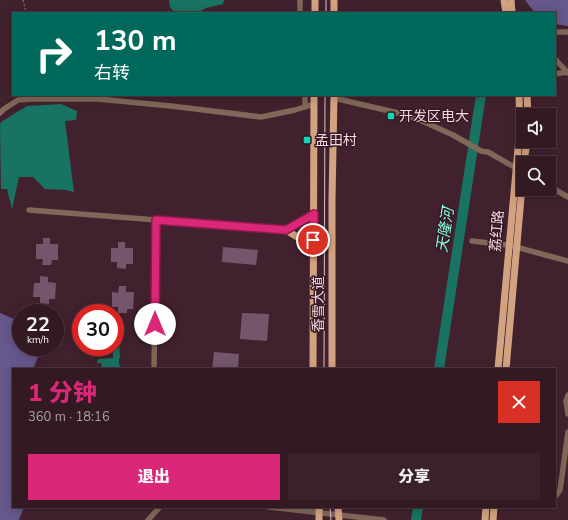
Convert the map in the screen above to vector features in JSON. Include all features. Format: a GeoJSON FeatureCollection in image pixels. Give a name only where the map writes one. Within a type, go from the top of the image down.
{"type":"FeatureCollection","features":[{"type":"Feature","properties":{"kind":"main road"},"geometry":{"type":"LineString","coordinates":[[315,0],[315,12]]}},
{"type":"Feature","properties":{"kind":"main road"},"geometry":{"type":"LineString","coordinates":[[334,0],[334,12]]}},
{"type":"Feature","properties":{"kind":"main road"},"geometry":{"type":"LineString","coordinates":[[504,0],[506,12]]}},
{"type":"Feature","properties":{"kind":"main road"},"geometry":{"type":"LineString","coordinates":[[511,0],[512,12]]}},
{"type":"Feature","properties":{"kind":"main road","name":"香雪大道"},"geometry":{"type":"LineString","coordinates":[[313,368],[314,96]]}},
{"type":"Feature","properties":{"kind":"main road","name":"香雪大道"},"geometry":{"type":"LineString","coordinates":[[332,368],[332,200],[334,96]]}},
{"type":"Feature","properties":{"kind":"main road","name":"荔红路"},"geometry":{"type":"LineString","coordinates":[[517,156],[520,127],[520,96]]}},
{"type":"Feature","properties":{"kind":"main road"},"geometry":{"type":"LineString","coordinates":[[527,96],[528,108]]}},
{"type":"Feature","properties":{"kind":"main road","name":"荔红路"},"geometry":{"type":"LineString","coordinates":[[498,368],[516,167]]}},
{"type":"Feature","properties":{"kind":"main road","name":"荔红路"},"geometry":{"type":"LineString","coordinates":[[506,368],[521,196]]}},
{"type":"Feature","properties":{"kind":"main road"},"geometry":{"type":"LineString","coordinates":[[313,253],[308,243],[286,230],[314,214]]}},
{"type":"Feature","properties":{"kind":"main road"},"geometry":{"type":"LineString","coordinates":[[338,508],[339,518]]}},
{"type":"Feature","properties":{"kind":"main road"},"geometry":{"type":"LineString","coordinates":[[485,520],[486,508]]}},
{"type":"Feature","properties":{"kind":"main road"},"geometry":{"type":"LineString","coordinates":[[493,520],[494,508]]}},
{"type":"Feature","properties":{"kind":"street"},"geometry":{"type":"LineString","coordinates":[[300,0],[300,12]]}},
{"type":"Feature","properties":{"kind":"street"},"geometry":{"type":"LineString","coordinates":[[556,32],[568,32]]}},
{"type":"Feature","properties":{"kind":"street"},"geometry":{"type":"LineString","coordinates":[[556,60],[568,73]]}},
{"type":"Feature","properties":{"kind":"street"},"geometry":{"type":"LineString","coordinates":[[556,74],[568,73]]}},
{"type":"Feature","properties":{"kind":"street"},"geometry":{"type":"LineString","coordinates":[[90,99],[98,96]]}},
{"type":"Feature","properties":{"kind":"street"},"geometry":{"type":"LineString","coordinates":[[305,96],[305,107]]}},
{"type":"Feature","properties":{"kind":"street"},"geometry":{"type":"LineString","coordinates":[[334,96],[412,117],[444,130],[481,151],[488,152],[516,167]]}},
{"type":"Feature","properties":{"kind":"street"},"geometry":{"type":"LineString","coordinates":[[0,114],[4,109],[18,100],[31,98],[90,99],[171,106],[261,117],[314,104]]}},
{"type":"Feature","properties":{"kind":"street"},"geometry":{"type":"LineString","coordinates":[[556,190],[568,197]]}},
{"type":"Feature","properties":{"kind":"street"},"geometry":{"type":"LineString","coordinates":[[29,210],[286,230]]}},
{"type":"Feature","properties":{"kind":"street"},"geometry":{"type":"LineString","coordinates":[[154,368],[156,220]]}},
{"type":"Feature","properties":{"kind":"street"},"geometry":{"type":"LineString","coordinates":[[472,241],[508,245],[568,261]]}},
{"type":"Feature","properties":{"kind":"street"},"geometry":{"type":"LineString","coordinates":[[568,395],[566,401],[568,414]]}},
{"type":"Feature","properties":{"kind":"street"},"geometry":{"type":"LineString","coordinates":[[556,496],[560,490],[568,432]]}},
{"type":"Feature","properties":{"kind":"street"},"geometry":{"type":"LineString","coordinates":[[148,520],[159,508]]}},
{"type":"Feature","properties":{"kind":"street"},"geometry":{"type":"LineString","coordinates":[[277,508],[319,513],[339,518],[384,520]]}},
{"type":"Feature","properties":{"kind":"path"},"geometry":{"type":"LineString","coordinates":[[23,0],[26,12]]}},
{"type":"Feature","properties":{"kind":"shaded area"},"geometry":{"type":"Polygon","coordinates":[[[169,0],[224,0],[223,4],[206,8],[199,12],[174,12],[170,7],[169,0]]]}},
{"type":"Feature","properties":{"kind":"shaded area"},"geometry":{"type":"Polygon","coordinates":[[[525,0],[568,0],[568,26],[556,24],[556,12],[534,12],[525,0]]]}},
{"type":"Feature","properties":{"kind":"shaded area"},"geometry":{"type":"Polygon","coordinates":[[[61,104],[77,111],[76,120],[65,121],[74,192],[45,189],[33,177],[19,177],[12,209],[7,189],[1,189],[1,122],[27,106],[61,104]]]}},
{"type":"Feature","properties":{"kind":"shaded area"},"geometry":{"type":"Polygon","coordinates":[[[0,313],[12,318],[12,356],[38,356],[33,368],[12,368],[12,508],[24,508],[19,520],[0,520],[0,313]]]}},
{"type":"Feature","properties":{"kind":"shaded area"},"geometry":{"type":"Polygon","coordinates":[[[113,356],[120,356],[119,364],[121,368],[102,368],[101,363],[97,363],[98,359],[113,358],[113,356]]]}},
{"type":"Feature","properties":{"kind":"building"},"geometry":{"type":"Polygon","coordinates":[[[43,238],[50,238],[50,244],[58,244],[58,260],[52,260],[51,265],[42,265],[43,259],[36,259],[36,244],[43,244],[43,238]]]}},
{"type":"Feature","properties":{"kind":"building"},"geometry":{"type":"Polygon","coordinates":[[[118,242],[125,242],[125,248],[133,248],[133,264],[126,264],[126,269],[117,268],[117,262],[111,262],[111,248],[118,248],[118,242]]]}},
{"type":"Feature","properties":{"kind":"building"},"geometry":{"type":"Polygon","coordinates":[[[223,247],[258,250],[256,265],[222,262],[223,247]]]}},
{"type":"Feature","properties":{"kind":"building"},"geometry":{"type":"Polygon","coordinates":[[[40,276],[48,277],[48,282],[56,283],[55,299],[49,299],[49,304],[40,303],[40,297],[33,297],[34,283],[40,283],[40,276]]]}},
{"type":"Feature","properties":{"kind":"building"},"geometry":{"type":"Polygon","coordinates":[[[119,286],[126,286],[126,292],[134,292],[133,309],[127,309],[127,313],[124,313],[124,304],[112,304],[112,292],[118,293],[119,286]]]}},
{"type":"Feature","properties":{"kind":"building"},"geometry":{"type":"Polygon","coordinates":[[[242,313],[269,314],[267,341],[240,339],[242,313]]]}},
{"type":"Feature","properties":{"kind":"building"},"geometry":{"type":"Polygon","coordinates":[[[214,352],[239,354],[238,368],[212,368],[214,352]]]}},
{"type":"Feature","properties":{"kind":"waterway","name":"天隆河"},"geometry":{"type":"LineString","coordinates":[[439,368],[481,96]]}},
{"type":"Feature","properties":{"kind":"waterway","name":"天隆河"},"geometry":{"type":"LineString","coordinates":[[416,520],[418,508]]}},
{"type":"Feature","properties":{"kind":"tram line"},"geometry":{"type":"LineString","coordinates":[[326,0],[326,12]]}},
{"type":"Feature","properties":{"kind":"tram line"},"geometry":{"type":"LineString","coordinates":[[324,368],[325,96]]}},
{"type":"Feature","properties":{"kind":"tram line"},"geometry":{"type":"LineString","coordinates":[[330,508],[331,520]]}},
{"type":"Feature","properties":{"kind":"place","name":"开发区电大"},"geometry":{"type":"Point","coordinates":[391,116]}},
{"type":"Feature","properties":{"kind":"place","name":"孟田村"},"geometry":{"type":"Point","coordinates":[307,140]}},
{"type":"Feature","properties":{"kind":"route"},"geometry":{"type":"LineString","coordinates":[[155,324],[156,220],[286,230],[314,214],[313,240]]}}]}
